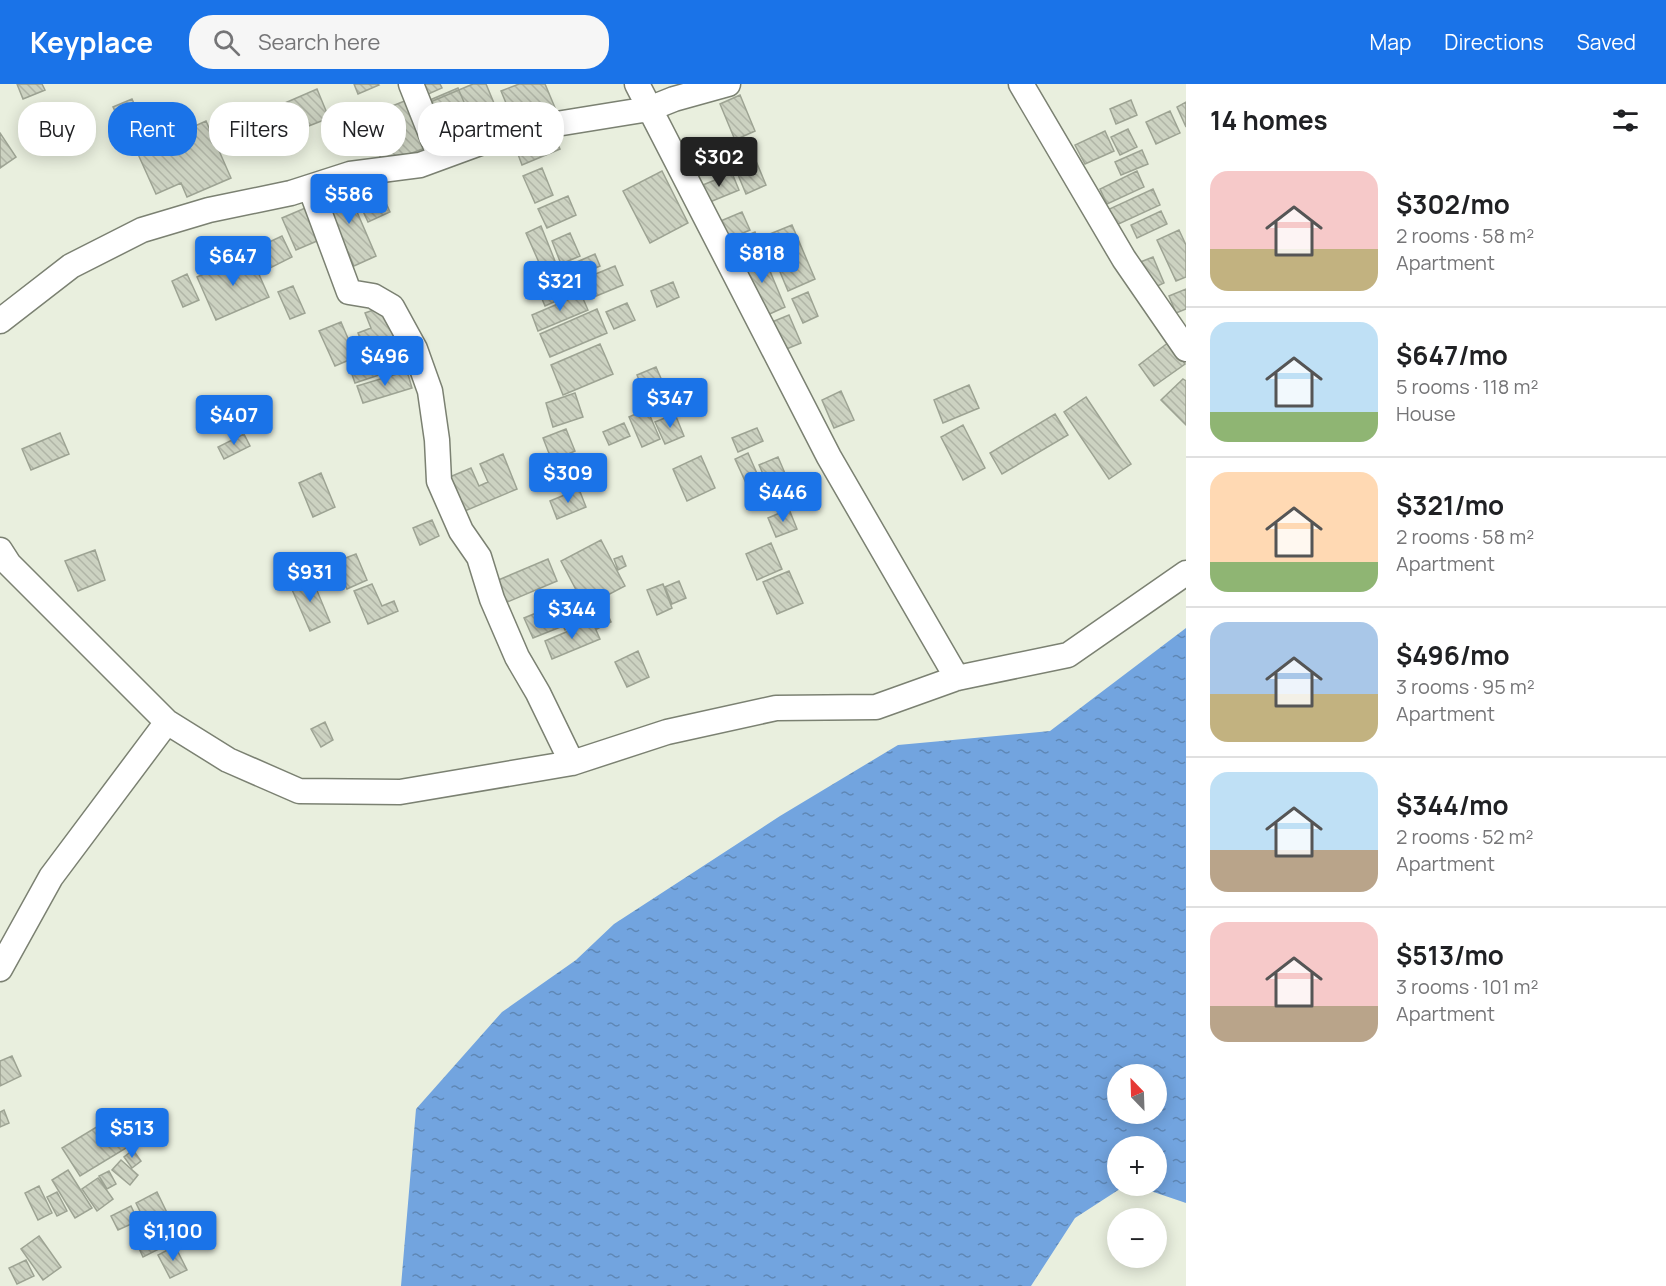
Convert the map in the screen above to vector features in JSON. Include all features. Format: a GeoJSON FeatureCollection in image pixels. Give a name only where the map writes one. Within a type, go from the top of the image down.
{"type":"FeatureCollection","features":[{"type":"Feature","properties":{"kind":"street"},"geometry":{"type":"LineString","coordinates":[[411,84],[440,157]]}},
{"type":"Feature","properties":{"kind":"street"},"geometry":{"type":"LineString","coordinates":[[637,84],[829,457],[957,678]]}},
{"type":"Feature","properties":{"kind":"street"},"geometry":{"type":"LineString","coordinates":[[0,321],[71,266],[142,230],[209,210],[310,187],[350,174],[420,165],[513,131],[649,109],[674,99],[728,84]]}},
{"type":"Feature","properties":{"kind":"street"},"geometry":{"type":"LineString","coordinates":[[1021,84],[1124,259],[1186,349]]}},
{"type":"Feature","properties":{"kind":"street"},"geometry":{"type":"LineString","coordinates":[[310,187],[350,292],[373,296],[392,307],[415,349],[430,391],[437,440],[439,481],[461,531],[479,557],[492,599],[517,657],[538,693],[572,763]]}},
{"type":"Feature","properties":{"kind":"street"},"geometry":{"type":"LineString","coordinates":[[0,550],[9,564],[167,722],[228,760],[299,791],[400,792],[572,763],[667,732],[776,708],[876,707],[957,678],[1068,655],[1186,573]]}},
{"type":"Feature","properties":{"kind":"street"},"geometry":{"type":"LineString","coordinates":[[0,969],[51,877],[167,722]]}},
{"type":"Feature","properties":{"kind":"water"},"geometry":{"type":"Polygon","coordinates":[[[1186,628],[1186,1203],[1165,1196],[1167,1136],[1107,1136],[1107,1196],[1109,1196],[1075,1218],[1031,1286],[401,1286],[416,1109],[502,1012],[576,960],[614,924],[780,816],[898,745],[1050,731],[1186,628]]]}},
{"type":"Feature","properties":{"kind":"building"},"geometry":{"type":"Polygon","coordinates":[[[17,84],[42,84],[45,90],[23,99],[17,84]]]}},
{"type":"Feature","properties":{"kind":"building"},"geometry":{"type":"Polygon","coordinates":[[[354,84],[378,84],[379,85],[358,94],[354,84]]]}},
{"type":"Feature","properties":{"kind":"building"},"geometry":{"type":"Polygon","coordinates":[[[421,84],[440,84],[442,88],[426,95],[421,84]]]}},
{"type":"Feature","properties":{"kind":"building"},"geometry":{"type":"Polygon","coordinates":[[[473,84],[486,84],[494,102],[430,102],[473,84]]]}},
{"type":"Feature","properties":{"kind":"building"},"geometry":{"type":"Polygon","coordinates":[[[519,84],[545,84],[553,102],[506,102],[501,91],[519,84]]]}},
{"type":"Feature","properties":{"kind":"building"},"geometry":{"type":"Polygon","coordinates":[[[458,88],[464,102],[431,102],[430,100],[458,88]]]}},
{"type":"Feature","properties":{"kind":"building"},"geometry":{"type":"Polygon","coordinates":[[[317,89],[322,102],[321,121],[309,126],[309,102],[287,102],[317,89]]]}},
{"type":"Feature","properties":{"kind":"building"},"geometry":{"type":"Polygon","coordinates":[[[740,95],[755,131],[735,140],[720,104],[740,95]]]}},
{"type":"Feature","properties":{"kind":"building"},"geometry":{"type":"Polygon","coordinates":[[[407,100],[418,129],[418,151],[406,155],[406,102],[402,102],[407,100]]]}},
{"type":"Feature","properties":{"kind":"building"},"geometry":{"type":"Polygon","coordinates":[[[1131,100],[1137,115],[1116,124],[1110,109],[1131,100]]]}},
{"type":"Feature","properties":{"kind":"building"},"geometry":{"type":"Polygon","coordinates":[[[1186,102],[1186,127],[1177,107],[1186,102]]]}},
{"type":"Feature","properties":{"kind":"building"},"geometry":{"type":"Polygon","coordinates":[[[1170,111],[1180,133],[1156,144],[1146,122],[1170,111]]]}},
{"type":"Feature","properties":{"kind":"building"},"geometry":{"type":"Polygon","coordinates":[[[206,121],[209,128],[209,156],[221,156],[231,178],[187,197],[181,183],[156,194],[139,156],[197,156],[197,125],[206,121]]]}},
{"type":"Feature","properties":{"kind":"building"},"geometry":{"type":"Polygon","coordinates":[[[1128,129],[1137,147],[1120,155],[1111,137],[1128,129]]]}},
{"type":"Feature","properties":{"kind":"building"},"geometry":{"type":"Polygon","coordinates":[[[1105,131],[1114,151],[1085,164],[1075,145],[1105,131]]]}},
{"type":"Feature","properties":{"kind":"building"},"geometry":{"type":"Polygon","coordinates":[[[0,133],[16,157],[0,168],[0,133]]]}},
{"type":"Feature","properties":{"kind":"building"},"geometry":{"type":"Polygon","coordinates":[[[751,149],[766,185],[746,194],[731,158],[751,149]]]}},
{"type":"Feature","properties":{"kind":"building"},"geometry":{"type":"Polygon","coordinates":[[[1142,150],[1148,164],[1121,175],[1115,162],[1142,150]]]}},
{"type":"Feature","properties":{"kind":"building"},"geometry":{"type":"Polygon","coordinates":[[[380,156],[404,156],[383,164],[380,156]]]}},
{"type":"Feature","properties":{"kind":"building"},"geometry":{"type":"Polygon","coordinates":[[[519,156],[543,156],[522,165],[519,156]]]}},
{"type":"Feature","properties":{"kind":"building"},"geometry":{"type":"Polygon","coordinates":[[[542,168],[553,195],[535,203],[523,176],[542,168]]]}},
{"type":"Feature","properties":{"kind":"building"},"geometry":{"type":"Polygon","coordinates":[[[662,171],[688,223],[650,243],[623,191],[662,171]]]}},
{"type":"Feature","properties":{"kind":"building"},"geometry":{"type":"Polygon","coordinates":[[[1137,171],[1144,187],[1107,204],[1100,189],[1137,171]]]}},
{"type":"Feature","properties":{"kind":"building"},"geometry":{"type":"Polygon","coordinates":[[[732,173],[739,190],[705,204],[698,187],[732,173]]]}},
{"type":"Feature","properties":{"kind":"building"},"geometry":{"type":"Polygon","coordinates":[[[345,184],[376,256],[354,266],[322,194],[345,184]]]}},
{"type":"Feature","properties":{"kind":"building"},"geometry":{"type":"Polygon","coordinates":[[[379,188],[390,212],[368,222],[357,198],[379,188]]]}},
{"type":"Feature","properties":{"kind":"building"},"geometry":{"type":"Polygon","coordinates":[[[1153,189],[1160,205],[1112,227],[1105,211],[1153,189]]]}},
{"type":"Feature","properties":{"kind":"building"},"geometry":{"type":"Polygon","coordinates":[[[568,196],[576,215],[547,228],[538,209],[568,196]]]}},
{"type":"Feature","properties":{"kind":"building"},"geometry":{"type":"Polygon","coordinates":[[[310,206],[324,238],[296,250],[282,218],[310,206]]]}},
{"type":"Feature","properties":{"kind":"building"},"geometry":{"type":"Polygon","coordinates":[[[1161,211],[1167,224],[1137,238],[1131,225],[1161,211]]]}},
{"type":"Feature","properties":{"kind":"building"},"geometry":{"type":"Polygon","coordinates":[[[742,212],[750,230],[724,241],[716,223],[742,212]]]}},
{"type":"Feature","properties":{"kind":"building"},"geometry":{"type":"Polygon","coordinates":[[[792,225],[815,279],[788,291],[765,236],[792,225]]]}},
{"type":"Feature","properties":{"kind":"building"},"geometry":{"type":"Polygon","coordinates":[[[541,226],[555,261],[541,267],[526,233],[541,226]]]}},
{"type":"Feature","properties":{"kind":"building"},"geometry":{"type":"Polygon","coordinates":[[[1179,230],[1186,245],[1186,277],[1176,281],[1157,240],[1179,230]]]}},
{"type":"Feature","properties":{"kind":"building"},"geometry":{"type":"Polygon","coordinates":[[[755,232],[761,247],[734,259],[727,244],[755,232]]]}},
{"type":"Feature","properties":{"kind":"building"},"geometry":{"type":"Polygon","coordinates":[[[570,233],[580,256],[561,264],[552,241],[570,233]]]}},
{"type":"Feature","properties":{"kind":"building"},"geometry":{"type":"Polygon","coordinates":[[[282,236],[292,257],[262,272],[252,250],[282,236]]]}},
{"type":"Feature","properties":{"kind":"building"},"geometry":{"type":"Polygon","coordinates":[[[762,252],[785,307],[763,317],[739,261],[762,252]]]}},
{"type":"Feature","properties":{"kind":"building"},"geometry":{"type":"Polygon","coordinates":[[[250,254],[269,297],[216,320],[197,277],[250,254]]]}},
{"type":"Feature","properties":{"kind":"building"},"geometry":{"type":"Polygon","coordinates":[[[595,254],[600,266],[568,280],[563,268],[595,254]]]}},
{"type":"Feature","properties":{"kind":"building"},"geometry":{"type":"Polygon","coordinates":[[[1153,257],[1164,283],[1149,290],[1138,263],[1153,257]]]}},
{"type":"Feature","properties":{"kind":"building"},"geometry":{"type":"Polygon","coordinates":[[[615,266],[623,285],[589,299],[581,280],[615,266]]]}},
{"type":"Feature","properties":{"kind":"building"},"geometry":{"type":"Polygon","coordinates":[[[555,268],[567,296],[545,306],[542,299],[551,296],[542,274],[555,268]]]}},
{"type":"Feature","properties":{"kind":"building"},"geometry":{"type":"Polygon","coordinates":[[[187,274],[199,300],[183,307],[172,281],[187,274]]]}},
{"type":"Feature","properties":{"kind":"building"},"geometry":{"type":"Polygon","coordinates":[[[673,282],[679,297],[657,307],[651,291],[673,282]]]}},
{"type":"Feature","properties":{"kind":"building"},"geometry":{"type":"Polygon","coordinates":[[[293,286],[305,313],[290,319],[278,292],[293,286]]]}},
{"type":"Feature","properties":{"kind":"building"},"geometry":{"type":"Polygon","coordinates":[[[1186,289],[1186,309],[1176,313],[1169,296],[1186,289]]]}},
{"type":"Feature","properties":{"kind":"building"},"geometry":{"type":"Polygon","coordinates":[[[808,292],[818,316],[803,323],[792,299],[808,292]]]}},
{"type":"Feature","properties":{"kind":"building"},"geometry":{"type":"Polygon","coordinates":[[[581,294],[588,310],[538,331],[532,315],[581,294]]]}},
{"type":"Feature","properties":{"kind":"building"},"geometry":{"type":"Polygon","coordinates":[[[627,303],[635,320],[614,329],[606,312],[627,303]]]}},
{"type":"Feature","properties":{"kind":"building"},"geometry":{"type":"Polygon","coordinates":[[[382,307],[397,344],[367,356],[358,333],[371,328],[365,313],[382,307]]]}},
{"type":"Feature","properties":{"kind":"building"},"geometry":{"type":"Polygon","coordinates":[[[597,309],[607,333],[550,357],[540,334],[597,309]]]}},
{"type":"Feature","properties":{"kind":"building"},"geometry":{"type":"Polygon","coordinates":[[[789,315],[801,343],[784,350],[772,322],[789,315]]]}},
{"type":"Feature","properties":{"kind":"building"},"geometry":{"type":"Polygon","coordinates":[[[341,322],[356,357],[335,366],[319,331],[341,322]]]}},
{"type":"Feature","properties":{"kind":"building"},"geometry":{"type":"Polygon","coordinates":[[[1169,342],[1185,364],[1154,386],[1139,365],[1169,342]]]}},
{"type":"Feature","properties":{"kind":"building"},"geometry":{"type":"Polygon","coordinates":[[[600,344],[613,374],[563,395],[551,365],[600,344]]]}},
{"type":"Feature","properties":{"kind":"building"},"geometry":{"type":"Polygon","coordinates":[[[400,346],[406,366],[355,383],[348,363],[400,346]]]}},
{"type":"Feature","properties":{"kind":"building"},"geometry":{"type":"Polygon","coordinates":[[[656,367],[667,392],[647,400],[637,375],[656,367]]]}},
{"type":"Feature","properties":{"kind":"building"},"geometry":{"type":"Polygon","coordinates":[[[407,371],[412,388],[363,403],[357,386],[407,371]]]}},
{"type":"Feature","properties":{"kind":"building"},"geometry":{"type":"Polygon","coordinates":[[[1183,379],[1186,381],[1186,425],[1161,400],[1183,379]]]}},
{"type":"Feature","properties":{"kind":"building"},"geometry":{"type":"Polygon","coordinates":[[[969,385],[979,408],[943,423],[934,400],[969,385]]]}},
{"type":"Feature","properties":{"kind":"building"},"geometry":{"type":"Polygon","coordinates":[[[841,391],[854,420],[834,428],[822,400],[841,391]]]}},
{"type":"Feature","properties":{"kind":"building"},"geometry":{"type":"Polygon","coordinates":[[[575,393],[583,417],[553,427],[546,403],[575,393]]]}},
{"type":"Feature","properties":{"kind":"building"},"geometry":{"type":"Polygon","coordinates":[[[1086,397],[1131,464],[1109,479],[1064,412],[1086,397]]]}},
{"type":"Feature","properties":{"kind":"building"},"geometry":{"type":"Polygon","coordinates":[[[647,409],[660,439],[642,447],[629,417],[647,409]]]}},
{"type":"Feature","properties":{"kind":"building"},"geometry":{"type":"Polygon","coordinates":[[[675,414],[684,436],[665,444],[655,422],[675,414]]]}},
{"type":"Feature","properties":{"kind":"building"},"geometry":{"type":"Polygon","coordinates":[[[1055,414],[1068,435],[1002,474],[990,453],[1055,414]]]}},
{"type":"Feature","properties":{"kind":"building"},"geometry":{"type":"Polygon","coordinates":[[[624,423],[630,436],[609,445],[603,432],[624,423]]]}},
{"type":"Feature","properties":{"kind":"building"},"geometry":{"type":"Polygon","coordinates":[[[963,425],[985,468],[963,480],[941,437],[963,425]]]}},
{"type":"Feature","properties":{"kind":"building"},"geometry":{"type":"Polygon","coordinates":[[[757,428],[763,441],[738,452],[732,438],[757,428]]]}},
{"type":"Feature","properties":{"kind":"building"},"geometry":{"type":"Polygon","coordinates":[[[566,429],[575,451],[552,461],[543,438],[566,429]]]}},
{"type":"Feature","properties":{"kind":"building"},"geometry":{"type":"Polygon","coordinates":[[[60,433],[69,454],[31,470],[22,449],[60,433]]]}},
{"type":"Feature","properties":{"kind":"building"},"geometry":{"type":"Polygon","coordinates":[[[244,434],[250,446],[224,459],[218,447],[244,434]]]}},
{"type":"Feature","properties":{"kind":"building"},"geometry":{"type":"Polygon","coordinates":[[[748,453],[759,478],[746,483],[735,459],[748,453]]]}},
{"type":"Feature","properties":{"kind":"building"},"geometry":{"type":"Polygon","coordinates":[[[503,454],[517,489],[460,513],[445,479],[471,468],[479,486],[488,482],[480,464],[503,454]]]}},
{"type":"Feature","properties":{"kind":"building"},"geometry":{"type":"Polygon","coordinates":[[[701,456],[715,488],[687,501],[673,469],[701,456]]]}},
{"type":"Feature","properties":{"kind":"building"},"geometry":{"type":"Polygon","coordinates":[[[778,457],[790,485],[771,492],[759,465],[778,457]]]}},
{"type":"Feature","properties":{"kind":"building"},"geometry":{"type":"Polygon","coordinates":[[[321,473],[335,507],[313,517],[299,483],[321,473]]]}},
{"type":"Feature","properties":{"kind":"building"},"geometry":{"type":"Polygon","coordinates":[[[754,486],[763,507],[759,509],[750,488],[754,486]]]}},
{"type":"Feature","properties":{"kind":"building"},"geometry":{"type":"Polygon","coordinates":[[[579,489],[586,507],[557,519],[550,501],[579,489]]]}},
{"type":"Feature","properties":{"kind":"building"},"geometry":{"type":"Polygon","coordinates":[[[789,509],[797,529],[776,537],[768,518],[789,509]]]}},
{"type":"Feature","properties":{"kind":"building"},"geometry":{"type":"Polygon","coordinates":[[[432,520],[439,536],[420,545],[413,528],[432,520]]]}},
{"type":"Feature","properties":{"kind":"building"},"geometry":{"type":"Polygon","coordinates":[[[601,540],[625,586],[585,607],[561,561],[601,540]]]}},
{"type":"Feature","properties":{"kind":"building"},"geometry":{"type":"Polygon","coordinates":[[[771,543],[782,569],[757,580],[746,554],[771,543]]]}},
{"type":"Feature","properties":{"kind":"building"},"geometry":{"type":"Polygon","coordinates":[[[95,550],[105,580],[78,591],[65,561],[95,550]]]}},
{"type":"Feature","properties":{"kind":"building"},"geometry":{"type":"Polygon","coordinates":[[[356,554],[367,580],[347,589],[335,562],[356,554]]]}},
{"type":"Feature","properties":{"kind":"building"},"geometry":{"type":"Polygon","coordinates":[[[622,556],[626,566],[618,570],[614,559],[622,556]]]}},
{"type":"Feature","properties":{"kind":"building"},"geometry":{"type":"Polygon","coordinates":[[[548,559],[557,581],[505,603],[496,581],[548,559]]]}},
{"type":"Feature","properties":{"kind":"building"},"geometry":{"type":"Polygon","coordinates":[[[789,571],[803,603],[777,614],[763,582],[789,571]]]}},
{"type":"Feature","properties":{"kind":"building"},"geometry":{"type":"Polygon","coordinates":[[[311,576],[330,622],[310,631],[290,585],[311,576]]]}},
{"type":"Feature","properties":{"kind":"building"},"geometry":{"type":"Polygon","coordinates":[[[679,581],[686,598],[672,604],[665,587],[679,581]]]}},
{"type":"Feature","properties":{"kind":"building"},"geometry":{"type":"Polygon","coordinates":[[[372,584],[382,606],[394,601],[398,611],[368,624],[354,591],[372,584]]]}},
{"type":"Feature","properties":{"kind":"building"},"geometry":{"type":"Polygon","coordinates":[[[663,584],[672,608],[657,615],[647,590],[663,584]]]}},
{"type":"Feature","properties":{"kind":"building"},"geometry":{"type":"Polygon","coordinates":[[[573,598],[583,622],[565,630],[563,626],[533,638],[524,618],[573,598]]]}},
{"type":"Feature","properties":{"kind":"building"},"geometry":{"type":"Polygon","coordinates":[[[604,606],[611,622],[597,629],[590,612],[604,606]]]}},
{"type":"Feature","properties":{"kind":"building"},"geometry":{"type":"Polygon","coordinates":[[[592,621],[600,639],[552,659],[545,641],[592,621]]]}},
{"type":"Feature","properties":{"kind":"building"},"geometry":{"type":"Polygon","coordinates":[[[638,651],[649,677],[627,687],[615,662],[638,651]]]}},
{"type":"Feature","properties":{"kind":"building"},"geometry":{"type":"Polygon","coordinates":[[[325,722],[333,740],[321,747],[311,729],[325,722]]]}},
{"type":"Feature","properties":{"kind":"building"},"geometry":{"type":"Polygon","coordinates":[[[12,1056],[21,1076],[0,1086],[0,1061],[12,1056]]]}},
{"type":"Feature","properties":{"kind":"building"},"geometry":{"type":"Polygon","coordinates":[[[4,1110],[9,1123],[0,1127],[0,1112],[4,1110]]]}},
{"type":"Feature","properties":{"kind":"building"},"geometry":{"type":"Polygon","coordinates":[[[118,1114],[136,1142],[80,1176],[62,1148],[118,1114]]]}},
{"type":"Feature","properties":{"kind":"building"},"geometry":{"type":"Polygon","coordinates":[[[133,1150],[141,1161],[132,1168],[124,1157],[133,1150]]]}},
{"type":"Feature","properties":{"kind":"building"},"geometry":{"type":"Polygon","coordinates":[[[121,1160],[138,1175],[130,1185],[112,1170],[121,1160]]]}},
{"type":"Feature","properties":{"kind":"building"},"geometry":{"type":"Polygon","coordinates":[[[68,1170],[92,1208],[75,1218],[52,1180],[68,1170]]]}},
{"type":"Feature","properties":{"kind":"building"},"geometry":{"type":"Polygon","coordinates":[[[109,1171],[116,1184],[107,1189],[99,1176],[109,1171]]]}},
{"type":"Feature","properties":{"kind":"building"},"geometry":{"type":"Polygon","coordinates":[[[98,1178],[113,1199],[97,1211],[82,1189],[98,1178]]]}},
{"type":"Feature","properties":{"kind":"building"},"geometry":{"type":"Polygon","coordinates":[[[39,1186],[52,1213],[38,1220],[25,1193],[39,1186]]]}},
{"type":"Feature","properties":{"kind":"building"},"geometry":{"type":"Polygon","coordinates":[[[57,1192],[67,1211],[57,1216],[47,1197],[57,1192]]]}},
{"type":"Feature","properties":{"kind":"building"},"geometry":{"type":"Polygon","coordinates":[[[157,1192],[171,1221],[150,1232],[136,1203],[157,1192]]]}},
{"type":"Feature","properties":{"kind":"building"},"geometry":{"type":"Polygon","coordinates":[[[131,1206],[138,1221],[118,1230],[111,1216],[131,1206]]]}},
{"type":"Feature","properties":{"kind":"building"},"geometry":{"type":"Polygon","coordinates":[[[39,1236],[61,1267],[43,1280],[21,1249],[39,1236]]]}},
{"type":"Feature","properties":{"kind":"building"},"geometry":{"type":"Polygon","coordinates":[[[155,1237],[161,1248],[143,1257],[138,1246],[155,1237]]]}},
{"type":"Feature","properties":{"kind":"building"},"geometry":{"type":"Polygon","coordinates":[[[175,1246],[187,1270],[170,1278],[158,1255],[175,1246]]]}},
{"type":"Feature","properties":{"kind":"building"},"geometry":{"type":"Polygon","coordinates":[[[26,1260],[34,1276],[17,1284],[9,1268],[26,1260]]]}}]}
